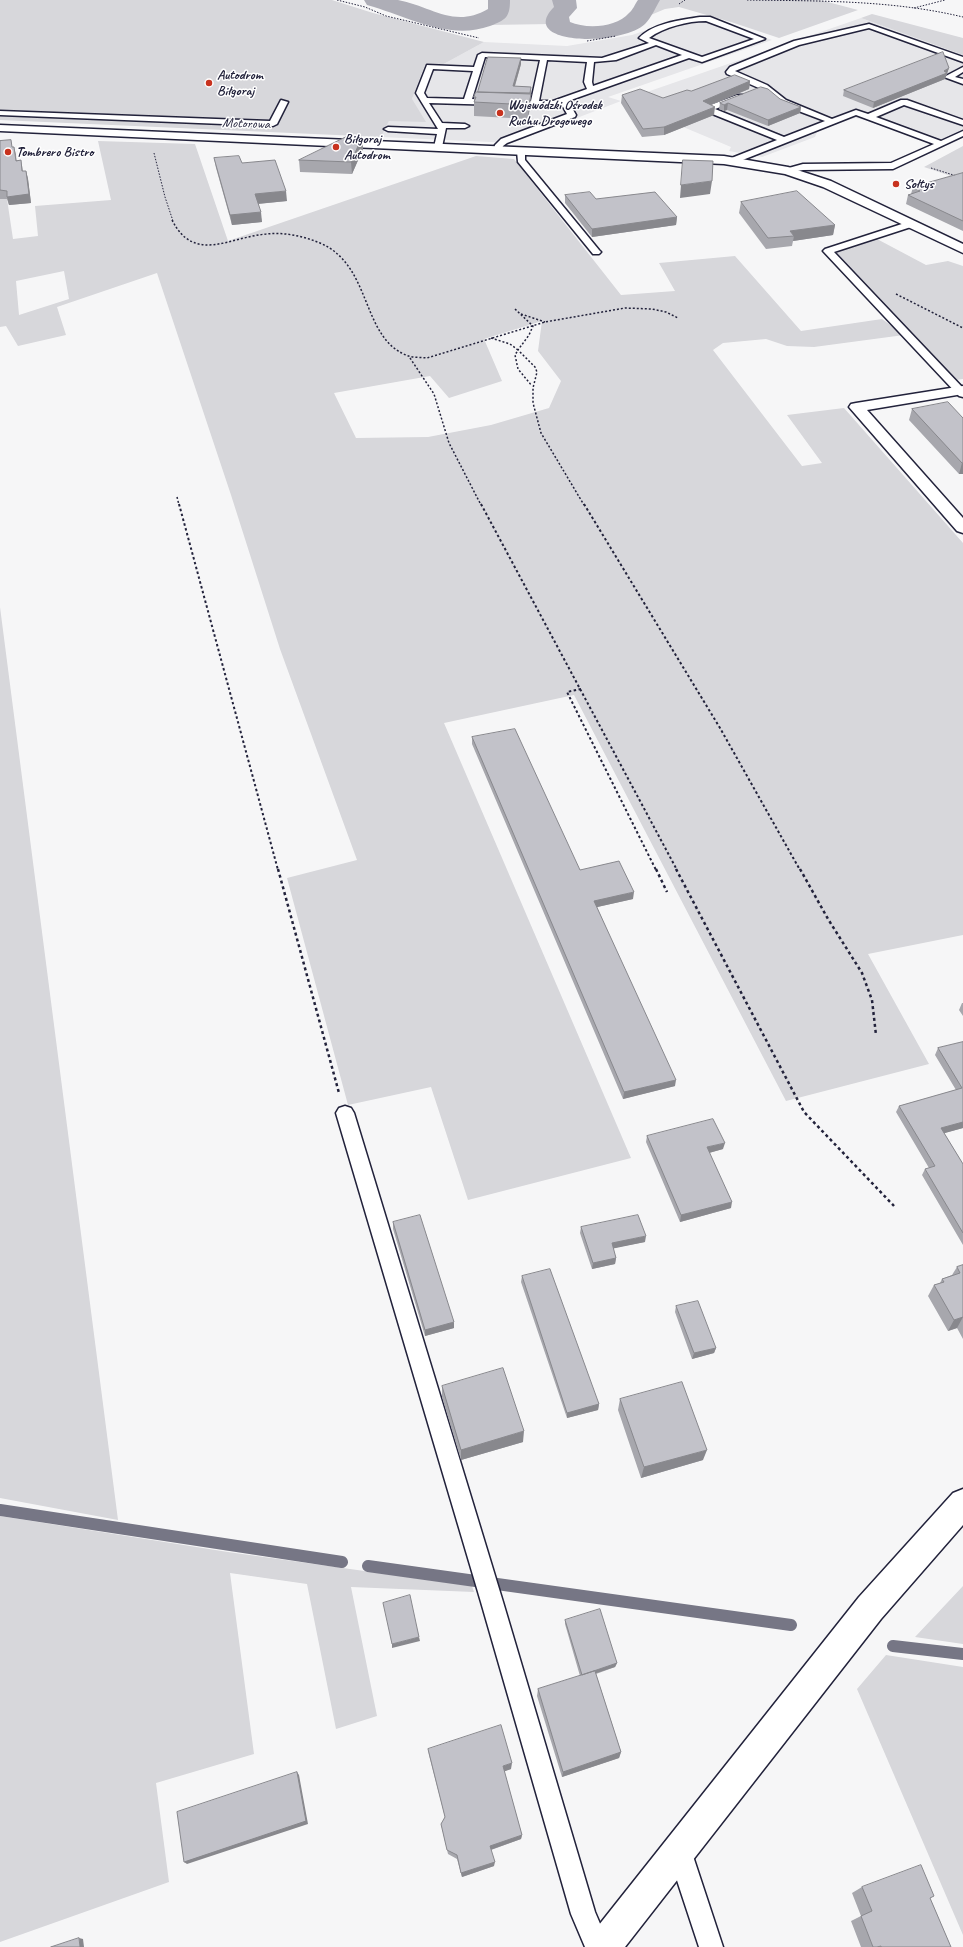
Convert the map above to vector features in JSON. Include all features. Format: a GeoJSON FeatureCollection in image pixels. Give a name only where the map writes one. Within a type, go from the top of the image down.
{"type":"FeatureCollection","features":[{"type":"Feature","properties":{"kind":"street","name":"Motorowa"},"geometry":{"type":"LineString","coordinates":[[0,128],[732,161],[764,165],[788,171],[832,186],[963,249]]}},
{"type":"Feature","properties":{"kind":"street"},"geometry":{"type":"LineString","coordinates":[[962,391],[856,407],[963,528]]}},
{"type":"Feature","properties":{"kind":"street"},"geometry":{"type":"LineString","coordinates":[[602,1947],[870,1608],[963,1503]]}},
{"type":"Feature","properties":{"kind":"lane"},"geometry":{"type":"LineString","coordinates":[[693,19],[712,21],[761,39],[702,60],[656,43],[643,38],[649,33],[693,19]]}},
{"type":"Feature","properties":{"kind":"lane"},"geometry":{"type":"LineString","coordinates":[[831,121],[783,102],[764,87],[730,72],[733,69],[797,44],[869,26],[963,60]]}},
{"type":"Feature","properties":{"kind":"lane"},"geometry":{"type":"LineString","coordinates":[[467,101],[482,55],[591,59],[613,58],[656,43]]}},
{"type":"Feature","properties":{"kind":"lane"},"geometry":{"type":"LineString","coordinates":[[425,100],[548,104],[689,56]]}},
{"type":"Feature","properties":{"kind":"lane"},"geometry":{"type":"LineString","coordinates":[[535,104],[544,57]]}},
{"type":"Feature","properties":{"kind":"lane"},"geometry":{"type":"LineString","coordinates":[[591,59],[588,82],[590,87],[593,89]]}},
{"type":"Feature","properties":{"kind":"lane"},"geometry":{"type":"LineString","coordinates":[[438,147],[442,128],[428,108],[420,93],[430,67],[478,69]]}},
{"type":"Feature","properties":{"kind":"lane"},"geometry":{"type":"LineString","coordinates":[[963,69],[948,76],[963,82]]}},
{"type":"Feature","properties":{"kind":"lane"},"geometry":{"type":"LineString","coordinates":[[764,87],[708,109],[783,140]]}},
{"type":"Feature","properties":{"kind":"lane"},"geometry":{"type":"LineString","coordinates":[[494,150],[504,141],[572,115],[563,100]]}},
{"type":"Feature","properties":{"kind":"lane"},"geometry":{"type":"LineString","coordinates":[[0,112],[273,124],[284,102]]}},
{"type":"Feature","properties":{"kind":"lane"},"geometry":{"type":"LineString","coordinates":[[868,117],[904,102],[963,123]]}},
{"type":"Feature","properties":{"kind":"lane"},"geometry":{"type":"LineString","coordinates":[[732,161],[856,112],[941,144]]}},
{"type":"Feature","properties":{"kind":"lane"},"geometry":{"type":"LineString","coordinates":[[51,130],[62,115]]}},
{"type":"Feature","properties":{"kind":"lane"},"geometry":{"type":"LineString","coordinates":[[388,129],[465,126]]}},
{"type":"Feature","properties":{"kind":"lane"},"geometry":{"type":"LineString","coordinates":[[788,171],[803,167],[893,166],[896,162],[941,144],[963,133]]}},
{"type":"Feature","properties":{"kind":"lane"},"geometry":{"type":"LineString","coordinates":[[521,151],[521,160],[596,252]]}},
{"type":"Feature","properties":{"kind":"lane"},"geometry":{"type":"LineString","coordinates":[[911,224],[828,251],[962,391]]}},
{"type":"Feature","properties":{"kind":"lane"},"geometry":{"type":"LineString","coordinates":[[345,1113],[482,1568],[582,1914],[598,1947]]}},
{"type":"Feature","properties":{"kind":"lane"},"geometry":{"type":"LineString","coordinates":[[679,1850],[711,1947]]}},
{"type":"Feature","properties":{"kind":"path"},"geometry":{"type":"LineString","coordinates":[[337,0],[365,7],[386,16],[479,38]]}},
{"type":"Feature","properties":{"kind":"path"},"geometry":{"type":"LineString","coordinates":[[676,6],[685,0]]}},
{"type":"Feature","properties":{"kind":"path"},"geometry":{"type":"LineString","coordinates":[[747,0],[861,1],[912,9],[940,11],[963,17]]}},
{"type":"Feature","properties":{"kind":"path"},"geometry":{"type":"LineString","coordinates":[[912,9],[945,0]]}},
{"type":"Feature","properties":{"kind":"path"},"geometry":{"type":"LineString","coordinates":[[583,42],[620,35]]}},
{"type":"Feature","properties":{"kind":"path"},"geometry":{"type":"LineString","coordinates":[[150,135],[172,219],[181,236],[191,242],[213,245],[258,235],[283,234],[301,236],[325,245],[335,251],[350,265],[383,338],[393,350],[410,358],[427,358],[545,322],[625,308],[666,312],[678,318]]}},
{"type":"Feature","properties":{"kind":"path"},"geometry":{"type":"LineString","coordinates":[[925,166],[963,178]]}},
{"type":"Feature","properties":{"kind":"path"},"geometry":{"type":"LineString","coordinates":[[893,293],[963,328]]}},
{"type":"Feature","properties":{"kind":"path"},"geometry":{"type":"LineString","coordinates":[[515,309],[533,326]]}},
{"type":"Feature","properties":{"kind":"path"},"geometry":{"type":"LineString","coordinates":[[519,314],[545,322]]}},
{"type":"Feature","properties":{"kind":"path"},"geometry":{"type":"LineString","coordinates":[[532,386],[518,369],[515,355],[529,335],[533,326]]}},
{"type":"Feature","properties":{"kind":"path"},"geometry":{"type":"LineString","coordinates":[[490,338],[510,344],[523,354],[537,372],[532,386],[533,410],[541,433],[720,728],[828,919],[862,973],[872,1000],[876,1035]]}},
{"type":"Feature","properties":{"kind":"path"},"geometry":{"type":"LineString","coordinates":[[410,358],[434,394],[449,444],[581,689],[804,1112],[894,1206]]}},
{"type":"Feature","properties":{"kind":"path"},"geometry":{"type":"LineString","coordinates":[[177,497],[345,1113]]}},
{"type":"Feature","properties":{"kind":"path"},"geometry":{"type":"LineString","coordinates":[[581,689],[567,692],[667,892]]}},
{"type":"Feature","properties":{"kind":"shaded area","name":"Autodrom Biłgoraj"},"geometry":{"type":"Polygon","coordinates":[[[0,0],[332,0],[373,13],[484,42],[440,66],[425,65],[412,99],[426,122],[389,121],[381,137],[0,120],[0,0]]]}},
{"type":"Feature","properties":{"kind":"shaded area"},"geometry":{"type":"Polygon","coordinates":[[[505,0],[558,0],[560,2],[552,18],[555,17],[550,23],[552,24],[488,25],[506,11],[507,4],[505,0]]]}},
{"type":"Feature","properties":{"kind":"shaded area"},"geometry":{"type":"Polygon","coordinates":[[[655,0],[820,0],[858,10],[779,38],[679,7],[665,9],[646,17],[655,0]]]}},
{"type":"Feature","properties":{"kind":"shaded area"},"geometry":{"type":"Polygon","coordinates":[[[872,14],[963,38],[963,55],[861,18],[872,14]]]}},
{"type":"Feature","properties":{"kind":"shaded area"},"geometry":{"type":"Polygon","coordinates":[[[698,16],[712,18],[772,40],[608,97],[621,101],[512,143],[381,137],[389,121],[412,99],[425,65],[440,66],[484,42],[567,46],[632,35],[682,18],[698,16]]]}},
{"type":"Feature","properties":{"kind":"shaded area"},"geometry":{"type":"Polygon","coordinates":[[[861,18],[963,55],[963,137],[939,147],[878,122],[855,118],[818,130],[815,137],[762,157],[729,151],[731,147],[621,101],[861,18]]]}},
{"type":"Feature","properties":{"kind":"shaded area"},"geometry":{"type":"Polygon","coordinates":[[[98,141],[195,144],[228,241],[476,156],[514,159],[621,295],[675,291],[659,263],[735,256],[801,331],[882,319],[904,335],[814,347],[787,346],[766,339],[723,343],[713,350],[802,466],[822,463],[787,415],[844,408],[963,543],[963,935],[868,954],[929,1064],[786,1101],[574,695],[444,723],[631,1158],[468,1200],[431,1087],[348,1105],[287,878],[357,860],[280,649],[231,495],[157,273],[57,307],[66,335],[18,346],[6,326],[0,327],[0,199],[7,199],[13,239],[38,236],[35,206],[111,200],[98,141]],[[64,271],[16,281],[19,315],[69,299],[64,271]],[[542,321],[484,339],[502,381],[449,398],[430,376],[334,393],[356,438],[428,437],[491,425],[549,408],[561,381],[538,351],[542,321]]]}},
{"type":"Feature","properties":{"kind":"shaded area"},"geometry":{"type":"Polygon","coordinates":[[[963,146],[963,180],[924,167],[963,146]]]}},
{"type":"Feature","properties":{"kind":"shaded area"},"geometry":{"type":"Polygon","coordinates":[[[877,239],[926,265],[948,261],[963,266],[963,379],[956,380],[835,252],[877,239]]]}},
{"type":"Feature","properties":{"kind":"shaded area"},"geometry":{"type":"Polygon","coordinates":[[[0,607],[118,1520],[0,1498],[0,607]]]}},
{"type":"Feature","properties":{"kind":"shaded area"},"geometry":{"type":"Polygon","coordinates":[[[0,1516],[228,1552],[472,1586],[474,1592],[351,1587],[377,1716],[336,1729],[307,1584],[230,1573],[254,1754],[156,1783],[169,1882],[0,1942],[0,1516]]]}},
{"type":"Feature","properties":{"kind":"shaded area"},"geometry":{"type":"Polygon","coordinates":[[[963,1586],[963,1644],[915,1637],[963,1586]]]}},
{"type":"Feature","properties":{"kind":"shaded area"},"geometry":{"type":"Polygon","coordinates":[[[886,1655],[963,1667],[963,1935],[857,1689],[886,1655]]]}},
{"type":"Feature","properties":{"kind":"building"},"geometry":{"type":"Polygon","coordinates":[[[943,52],[949,68],[944,71],[947,73],[874,102],[844,90],[943,52]]]}},
{"type":"Feature","properties":{"kind":"building"},"geometry":{"type":"Polygon","coordinates":[[[488,57],[521,58],[513,86],[531,87],[530,93],[478,92],[488,57]]]}},
{"type":"Feature","properties":{"kind":"building"},"geometry":{"type":"Polygon","coordinates":[[[735,75],[750,81],[703,101],[715,107],[664,127],[643,129],[622,95],[640,89],[663,98],[687,90],[691,91],[735,75]]]}},
{"type":"Feature","properties":{"kind":"building"},"geometry":{"type":"Polygon","coordinates":[[[761,87],[768,89],[780,99],[801,107],[768,120],[728,103],[724,105],[720,103],[761,87]]]}},
{"type":"Feature","properties":{"kind":"building"},"geometry":{"type":"Polygon","coordinates":[[[476,92],[531,94],[529,105],[474,102],[476,92]]]}},
{"type":"Feature","properties":{"kind":"building"},"geometry":{"type":"Polygon","coordinates":[[[348,136],[362,137],[351,162],[299,160],[348,136]]]}},
{"type":"Feature","properties":{"kind":"building"},"geometry":{"type":"Polygon","coordinates":[[[11,140],[12,147],[14,147],[16,161],[21,160],[22,171],[26,171],[29,194],[7,197],[7,191],[0,190],[0,141],[11,140]]]}},
{"type":"Feature","properties":{"kind":"building"},"geometry":{"type":"Polygon","coordinates":[[[239,156],[242,163],[275,160],[286,191],[255,194],[261,212],[230,215],[214,158],[239,156]]]}},
{"type":"Feature","properties":{"kind":"building"},"geometry":{"type":"Polygon","coordinates":[[[683,160],[713,161],[712,181],[681,185],[683,160]]]}},
{"type":"Feature","properties":{"kind":"building"},"geometry":{"type":"Polygon","coordinates":[[[963,173],[963,221],[908,195],[920,191],[913,187],[963,173]]]}},
{"type":"Feature","properties":{"kind":"building"},"geometry":{"type":"Polygon","coordinates":[[[797,191],[835,225],[790,231],[794,236],[768,238],[741,202],[797,191]]]}},
{"type":"Feature","properties":{"kind":"building"},"geometry":{"type":"Polygon","coordinates":[[[590,192],[596,199],[655,192],[677,217],[592,229],[565,195],[590,192]]]}},
{"type":"Feature","properties":{"kind":"building"},"geometry":{"type":"Polygon","coordinates":[[[948,402],[963,418],[963,463],[912,409],[948,402]]]}},
{"type":"Feature","properties":{"kind":"building"},"geometry":{"type":"Polygon","coordinates":[[[515,729],[580,870],[619,861],[634,892],[594,901],[676,1080],[624,1092],[472,737],[515,729]]]}},
{"type":"Feature","properties":{"kind":"building"},"geometry":{"type":"Polygon","coordinates":[[[963,1042],[963,1122],[941,1128],[963,1164],[963,1233],[925,1169],[935,1166],[899,1106],[962,1088],[938,1048],[963,1042]]]}},
{"type":"Feature","properties":{"kind":"building"},"geometry":{"type":"Polygon","coordinates":[[[713,1119],[725,1143],[707,1147],[732,1202],[681,1215],[647,1136],[713,1119]]]}},
{"type":"Feature","properties":{"kind":"building"},"geometry":{"type":"Polygon","coordinates":[[[420,1215],[454,1322],[425,1330],[393,1222],[420,1215]]]}},
{"type":"Feature","properties":{"kind":"building"},"geometry":{"type":"Polygon","coordinates":[[[638,1215],[646,1236],[612,1243],[616,1258],[593,1263],[581,1227],[638,1215]]]}},
{"type":"Feature","properties":{"kind":"building"},"geometry":{"type":"Polygon","coordinates":[[[963,1265],[963,1317],[954,1320],[934,1285],[944,1282],[942,1279],[960,1273],[957,1267],[963,1265]]]}},
{"type":"Feature","properties":{"kind":"building"},"geometry":{"type":"Polygon","coordinates":[[[550,1269],[599,1404],[567,1413],[522,1276],[550,1269]]]}},
{"type":"Feature","properties":{"kind":"building"},"geometry":{"type":"Polygon","coordinates":[[[698,1301],[716,1348],[694,1353],[676,1306],[698,1301]]]}},
{"type":"Feature","properties":{"kind":"building"},"geometry":{"type":"Polygon","coordinates":[[[503,1368],[524,1431],[461,1450],[442,1386],[503,1368]]]}},
{"type":"Feature","properties":{"kind":"building"},"geometry":{"type":"Polygon","coordinates":[[[682,1382],[707,1450],[644,1467],[620,1399],[682,1382]]]}},
{"type":"Feature","properties":{"kind":"building"},"geometry":{"type":"Polygon","coordinates":[[[410,1595],[419,1637],[392,1644],[383,1603],[410,1595]]]}},
{"type":"Feature","properties":{"kind":"building"},"geometry":{"type":"Polygon","coordinates":[[[600,1609],[617,1663],[582,1675],[565,1620],[600,1609]]]}},
{"type":"Feature","properties":{"kind":"building"},"geometry":{"type":"Polygon","coordinates":[[[595,1671],[621,1752],[563,1772],[538,1689],[595,1671]]]}},
{"type":"Feature","properties":{"kind":"building"},"geometry":{"type":"Polygon","coordinates":[[[501,1725],[512,1763],[503,1766],[522,1835],[490,1846],[495,1862],[461,1873],[457,1855],[447,1850],[441,1824],[445,1817],[428,1749],[501,1725]]]}},
{"type":"Feature","properties":{"kind":"building"},"geometry":{"type":"Polygon","coordinates":[[[297,1772],[306,1821],[184,1862],[177,1812],[297,1772]]]}},
{"type":"Feature","properties":{"kind":"building"},"geometry":{"type":"Polygon","coordinates":[[[921,1865],[934,1896],[930,1898],[951,1947],[873,1947],[861,1916],[872,1911],[862,1887],[921,1865]]]}},
{"type":"Feature","properties":{"kind":"building"},"geometry":{"type":"Polygon","coordinates":[[[79,1938],[80,1947],[51,1947],[79,1938]]]}},
{"type":"Feature","properties":{"kind":"waterway"},"geometry":{"type":"LineString","coordinates":[[375,0],[441,22],[464,25],[487,19],[499,12],[499,0]]}},
{"type":"Feature","properties":{"kind":"waterway"},"geometry":{"type":"LineString","coordinates":[[563,0],[565,1],[566,8],[558,16],[558,25],[574,32],[597,33],[621,28],[637,19],[649,0]]}},
{"type":"Feature","properties":{"kind":"waterway"},"geometry":{"type":"LineString","coordinates":[[0,1510],[342,1562]]}},
{"type":"Feature","properties":{"kind":"waterway"},"geometry":{"type":"LineString","coordinates":[[368,1566],[791,1625]]}},
{"type":"Feature","properties":{"kind":"waterway"},"geometry":{"type":"LineString","coordinates":[[893,1646],[963,1654]]}},
{"type":"Feature","properties":{"kind":"place","name":"Autodrom Biłgoraj"},"geometry":{"type":"Point","coordinates":[209,83]}},
{"type":"Feature","properties":{"kind":"place","name":"Wojewódzki Ośrodek Ruchu Drogowego"},"geometry":{"type":"Point","coordinates":[500,113]}},
{"type":"Feature","properties":{"kind":"place","name":"Biłgoraj Autodrom"},"geometry":{"type":"Point","coordinates":[336,147]}},
{"type":"Feature","properties":{"kind":"place","name":"Tombrero Bistro"},"geometry":{"type":"Point","coordinates":[8,152]}},
{"type":"Feature","properties":{"kind":"place","name":"Sołtys"},"geometry":{"type":"Point","coordinates":[896,184]}}]}
